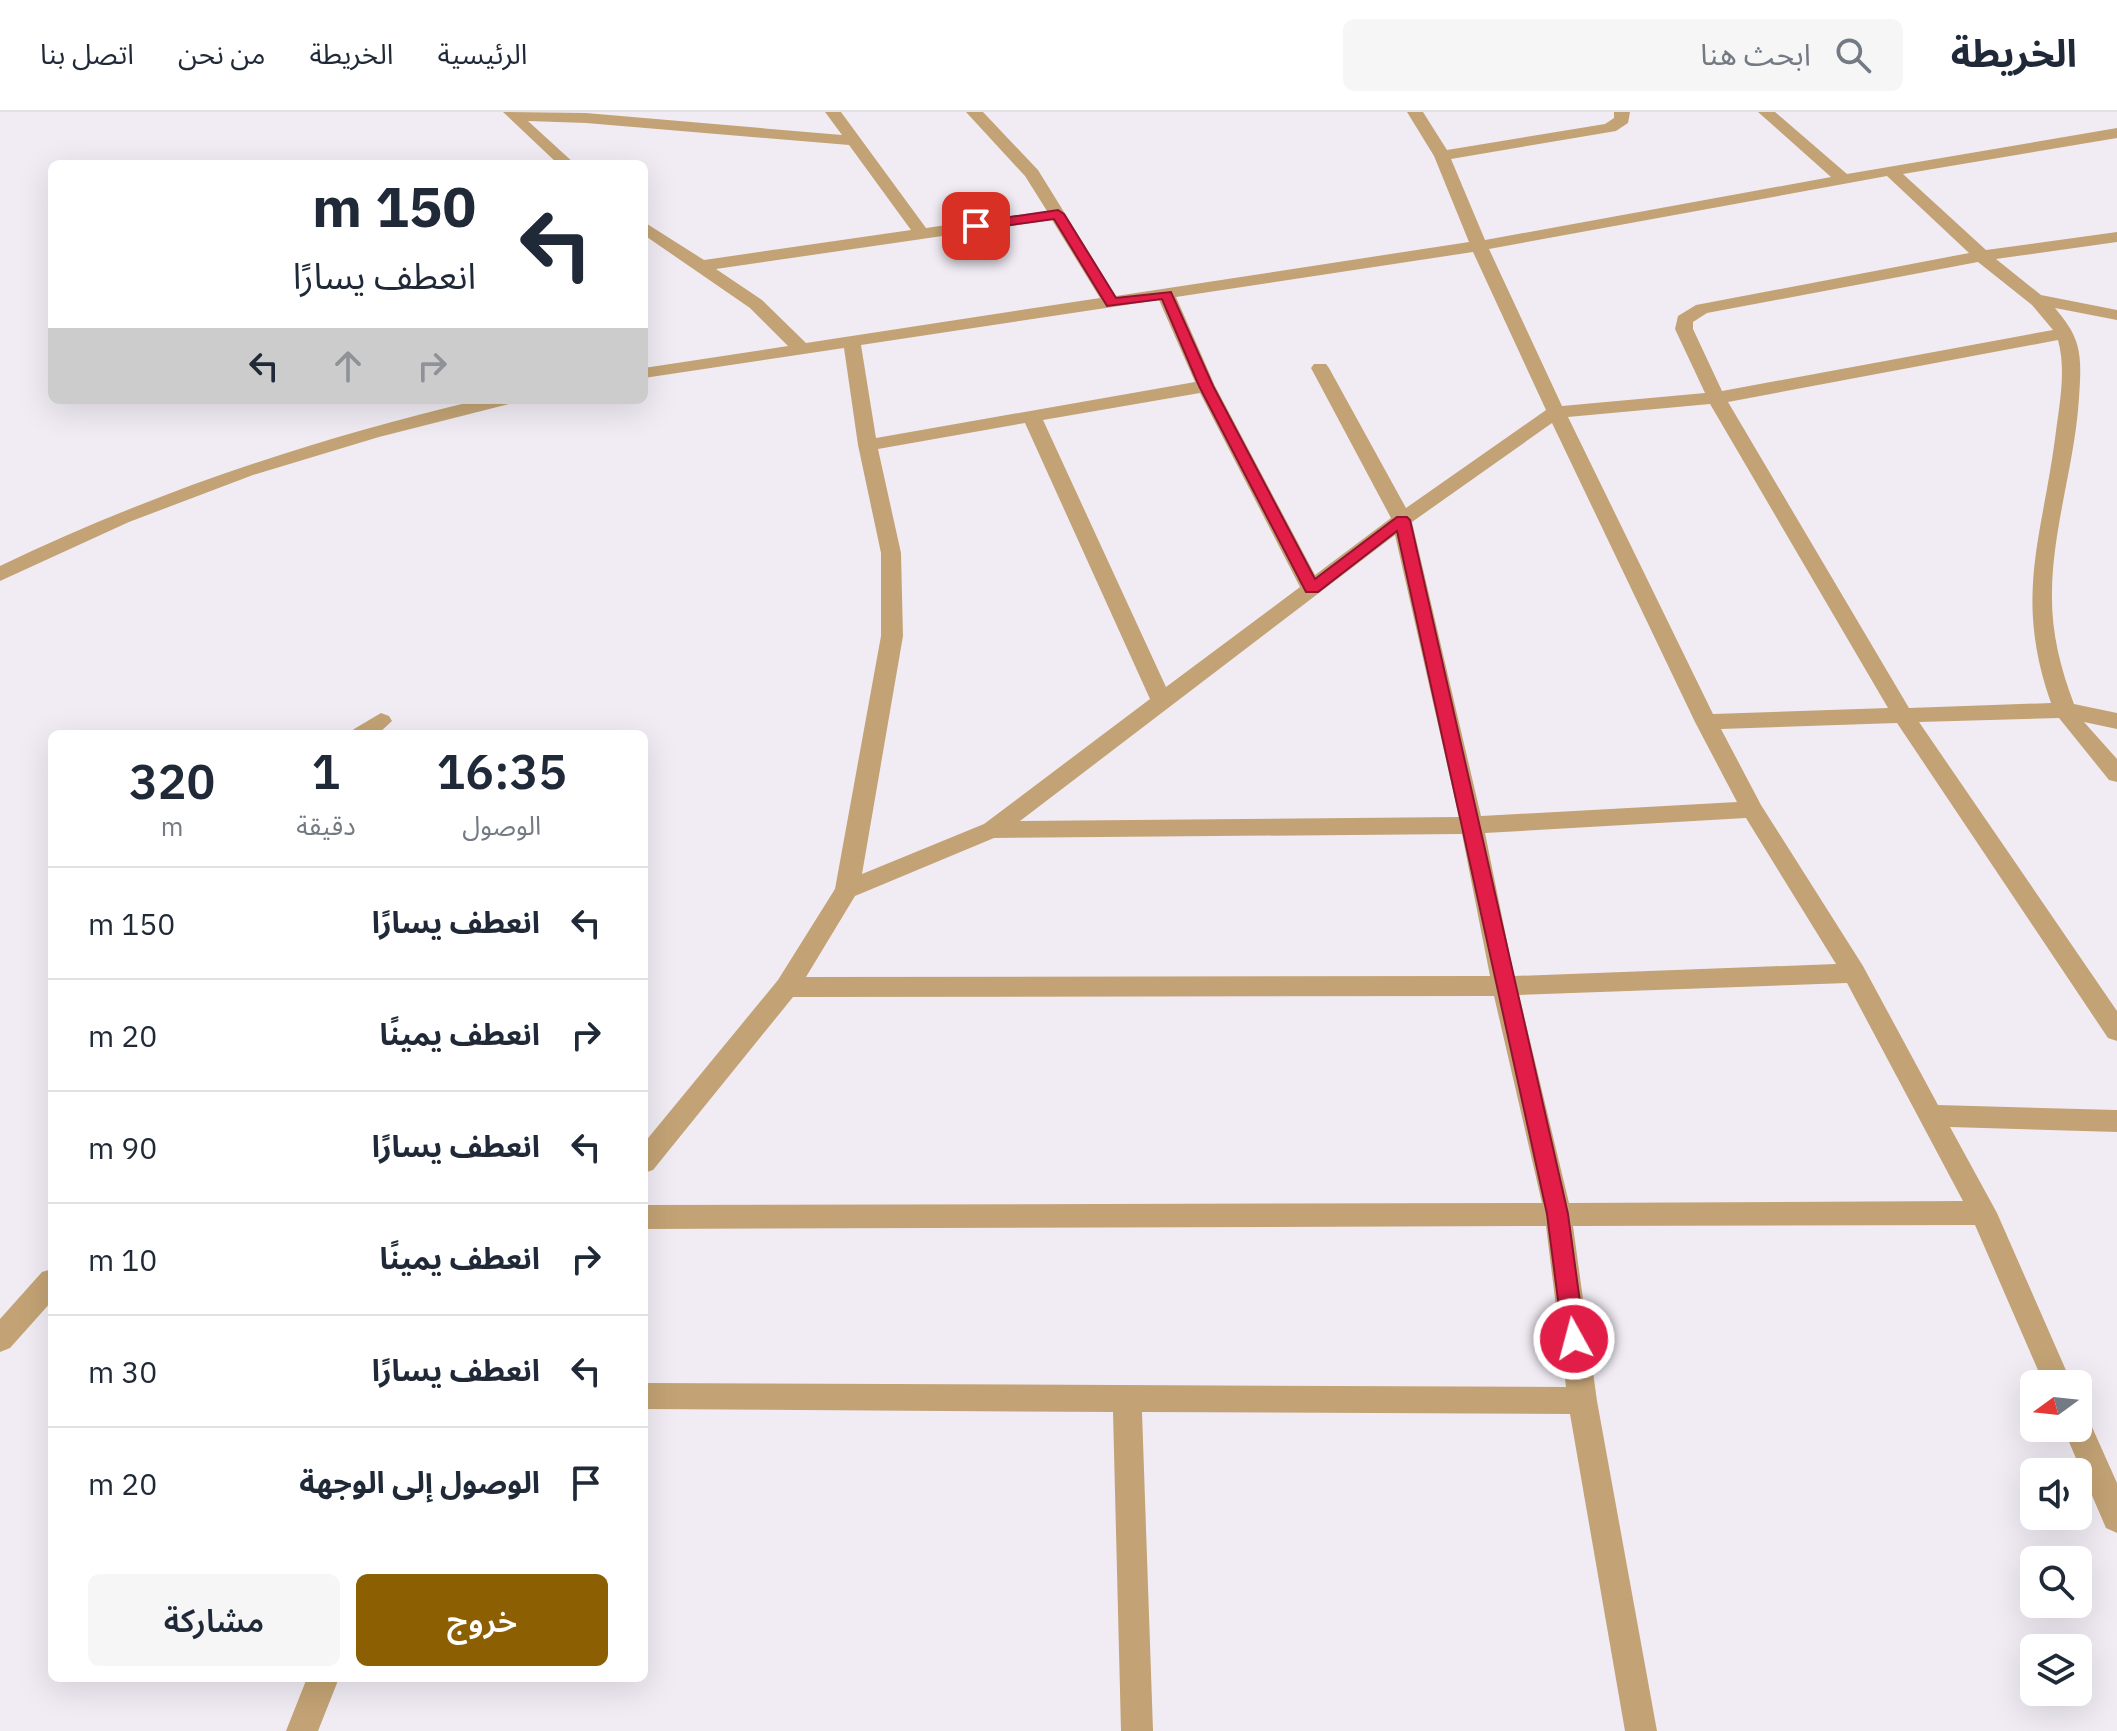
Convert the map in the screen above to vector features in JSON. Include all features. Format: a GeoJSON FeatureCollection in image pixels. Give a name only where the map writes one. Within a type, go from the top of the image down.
{"type":"FeatureCollection","features":[{"type":"Feature","properties":{"kind":"street"},"geometry":{"type":"LineString","coordinates":[[833,112],[921,233]]}},
{"type":"Feature","properties":{"kind":"street"},"geometry":{"type":"LineString","coordinates":[[974,112],[1032,173],[1112,303]]}},
{"type":"Feature","properties":{"kind":"street"},"geometry":{"type":"LineString","coordinates":[[1415,112],[1442,156],[1479,246],[1556,412],[1706,722],[1752,809],[1854,973],[1983,1213],[2052,1370]]}},
{"type":"Feature","properties":{"kind":"street"},"geometry":{"type":"LineString","coordinates":[[1442,156],[1610,128],[1622,120],[1622,112]]}},
{"type":"Feature","properties":{"kind":"street"},"geometry":{"type":"LineString","coordinates":[[1766,112],[1844,180]]}},
{"type":"Feature","properties":{"kind":"street"},"geometry":{"type":"LineString","coordinates":[[511,114],[853,141]]}},
{"type":"Feature","properties":{"kind":"street"},"geometry":{"type":"LineString","coordinates":[[511,114],[563,160]]}},
{"type":"Feature","properties":{"kind":"street"},"geometry":{"type":"LineString","coordinates":[[648,372],[1479,246],[2117,133]]}},
{"type":"Feature","properties":{"kind":"street"},"geometry":{"type":"LineString","coordinates":[[1891,171],[1982,256],[2035,299],[2064,333],[2072,365],[2068,412],[2043,545],[2041,600],[2045,649],[2065,710],[2117,774]]}},
{"type":"Feature","properties":{"kind":"street"},"geometry":{"type":"LineString","coordinates":[[699,266],[1058,214]]}},
{"type":"Feature","properties":{"kind":"street"},"geometry":{"type":"LineString","coordinates":[[648,230],[756,304],[802,349]]}},
{"type":"Feature","properties":{"kind":"street"},"geometry":{"type":"LineString","coordinates":[[2117,237],[1982,256],[1702,309],[1684,320],[1684,329],[1716,398],[1902,714],[2117,1031]]}},
{"type":"Feature","properties":{"kind":"street"},"geometry":{"type":"LineString","coordinates":[[1166,295],[1206,386],[1312,589]]}},
{"type":"Feature","properties":{"kind":"street"},"geometry":{"type":"LineString","coordinates":[[2035,299],[2117,315]]}},
{"type":"Feature","properties":{"kind":"street"},"geometry":{"type":"LineString","coordinates":[[847,890],[992,830],[1402,520],[1556,412],[1716,398],[1782,388],[2064,333]]}},
{"type":"Feature","properties":{"kind":"street"},"geometry":{"type":"LineString","coordinates":[[648,1157],[787,987],[847,890],[892,636],[891,553],[868,445],[852,343]]}},
{"type":"Feature","properties":{"kind":"street"},"geometry":{"type":"LineString","coordinates":[[1320,368],[1402,520],[1472,825],[1504,986],[1558,1214],[1582,1401],[1641,1731]]}},
{"type":"Feature","properties":{"kind":"street"},"geometry":{"type":"LineString","coordinates":[[868,445],[1206,386]]}},
{"type":"Feature","properties":{"kind":"street"},"geometry":{"type":"LineString","coordinates":[[0,574],[49,549],[222,477],[420,418],[484,404]]}},
{"type":"Feature","properties":{"kind":"street"},"geometry":{"type":"LineString","coordinates":[[1032,417],[1162,702]]}},
{"type":"Feature","properties":{"kind":"street"},"geometry":{"type":"LineString","coordinates":[[1706,722],[2065,710],[2117,721]]}},
{"type":"Feature","properties":{"kind":"street"},"geometry":{"type":"LineString","coordinates":[[368,730],[381,721]]}},
{"type":"Feature","properties":{"kind":"street"},"geometry":{"type":"LineString","coordinates":[[992,830],[1472,825],[1752,809]]}},
{"type":"Feature","properties":{"kind":"street"},"geometry":{"type":"LineString","coordinates":[[787,987],[1504,986],[1854,973]]}},
{"type":"Feature","properties":{"kind":"street"},"geometry":{"type":"LineString","coordinates":[[1931,1116],[2117,1121]]}},
{"type":"Feature","properties":{"kind":"street"},"geometry":{"type":"LineString","coordinates":[[648,1217],[1983,1213]]}},
{"type":"Feature","properties":{"kind":"street"},"geometry":{"type":"LineString","coordinates":[[0,1339],[48,1285]]}},
{"type":"Feature","properties":{"kind":"street"},"geometry":{"type":"LineString","coordinates":[[648,1396],[1582,1401]]}},
{"type":"Feature","properties":{"kind":"street"},"geometry":{"type":"LineString","coordinates":[[1127,1399],[1137,1731]]}},
{"type":"Feature","properties":{"kind":"street"},"geometry":{"type":"LineString","coordinates":[[2084,1442],[2117,1518]]}},
{"type":"Feature","properties":{"kind":"street"},"geometry":{"type":"LineString","coordinates":[[302,1731],[321,1682]]}},
{"type":"Feature","properties":{"kind":"route"},"geometry":{"type":"LineString","coordinates":[[976,226],[1058,214],[1112,303],[1166,295],[1206,386],[1312,589],[1402,520],[1472,825],[1504,986],[1558,1214],[1574,1339]]}}]}
